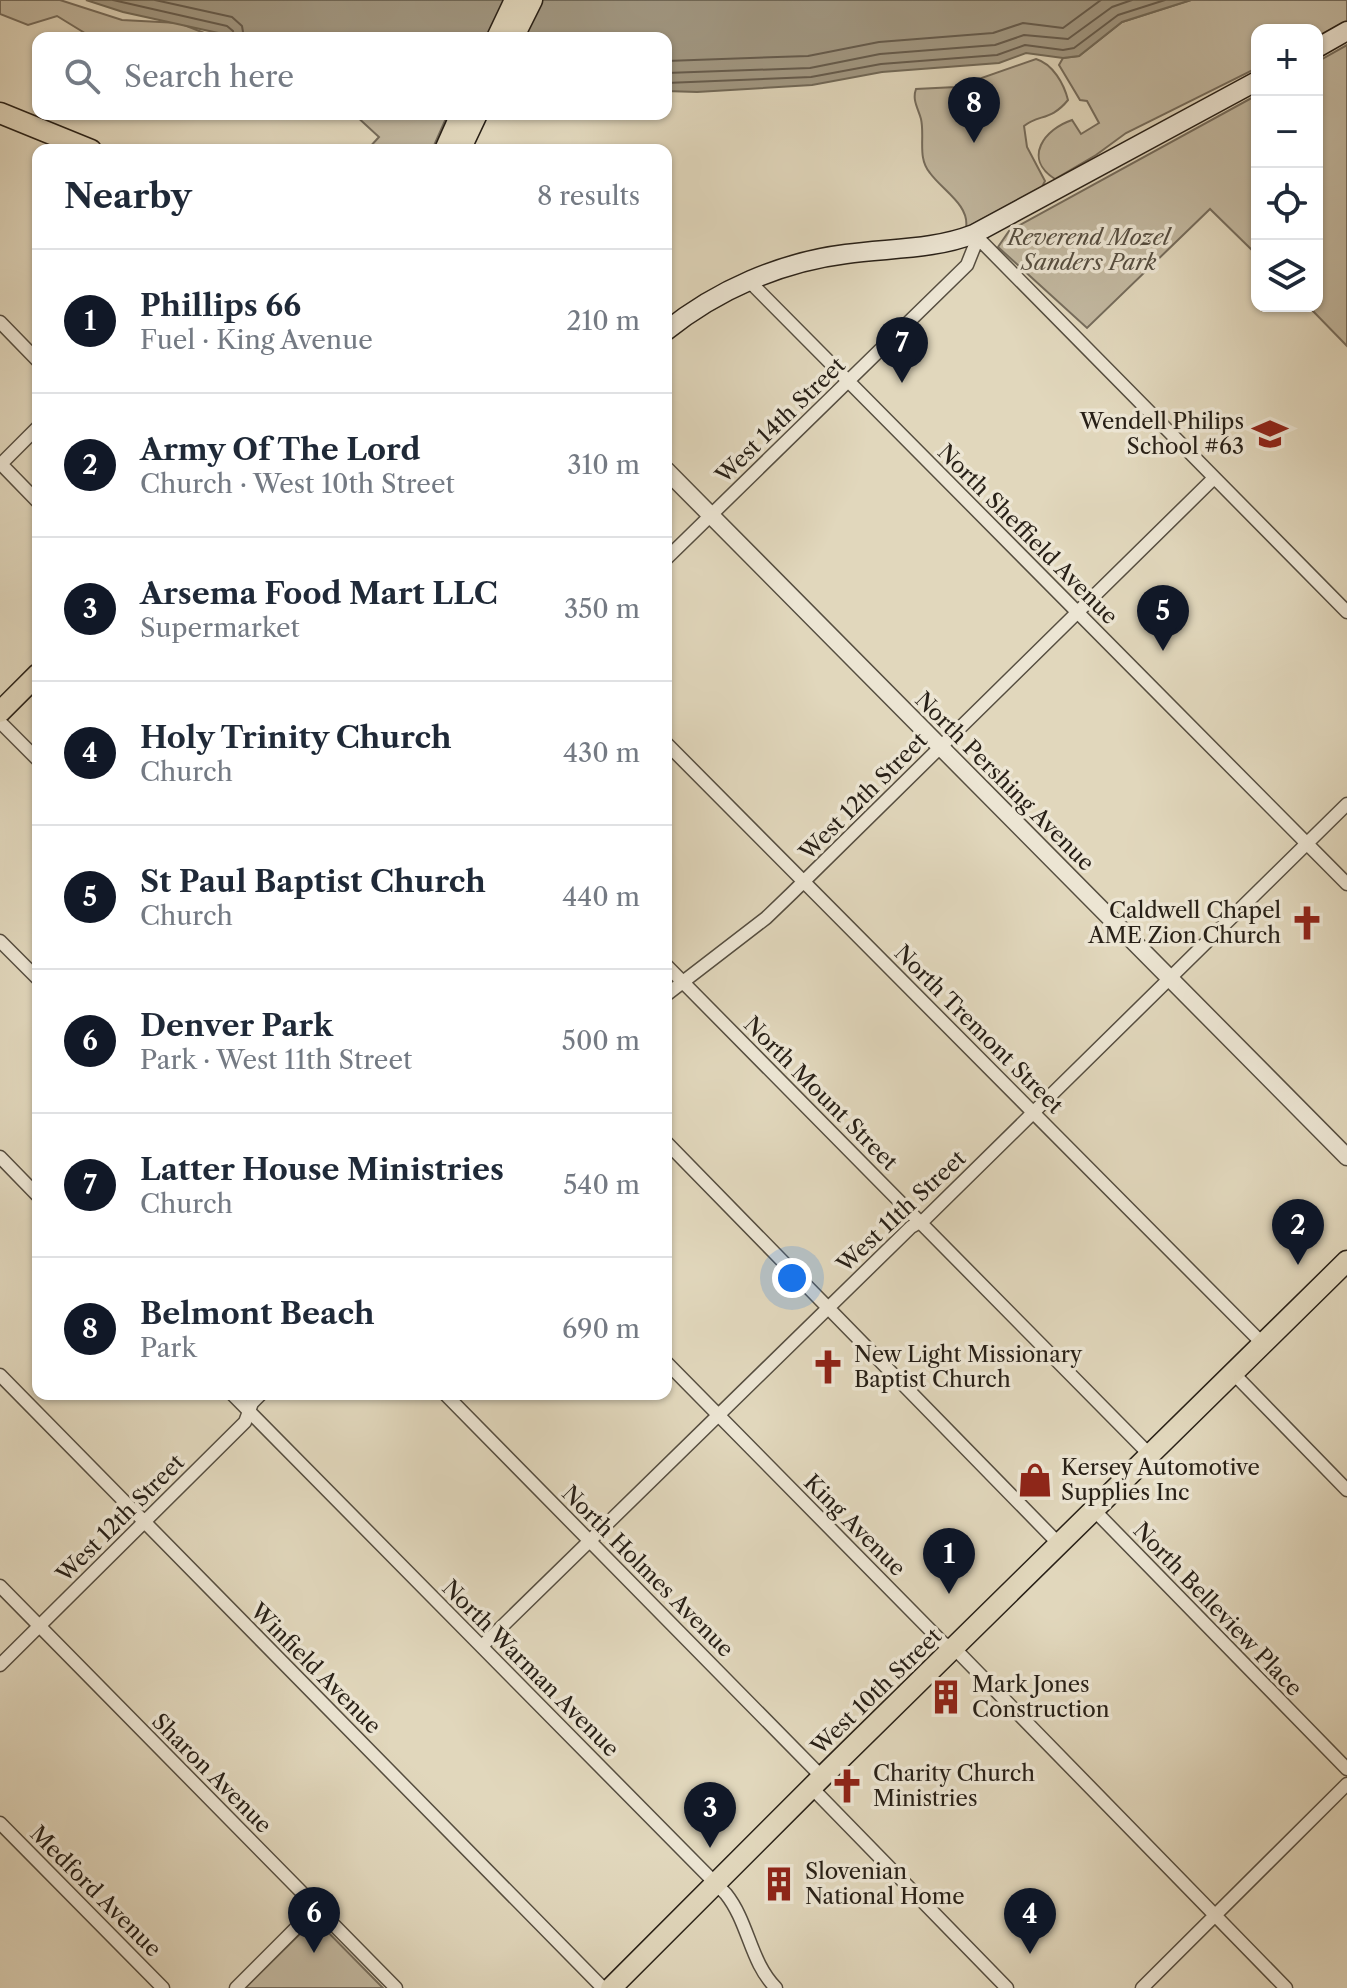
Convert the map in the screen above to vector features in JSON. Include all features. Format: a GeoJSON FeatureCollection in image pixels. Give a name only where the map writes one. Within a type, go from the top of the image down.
{"type":"FeatureCollection","features":[{"type":"Feature","properties":{"kind":"main road"},"geometry":{"type":"LineString","coordinates":[[500,32],[515,0]]}},
{"type":"Feature","properties":{"kind":"main road"},"geometry":{"type":"LineString","coordinates":[[516,32],[532,0]]}},
{"type":"Feature","properties":{"kind":"main road"},"geometry":{"type":"LineString","coordinates":[[1323,45],[1347,31]]}},
{"type":"Feature","properties":{"kind":"main road"},"geometry":{"type":"LineString","coordinates":[[672,327],[703,305],[749,281],[822,258],[934,245],[974,234],[1251,84]]}},
{"type":"Feature","properties":{"kind":"main road"},"geometry":{"type":"LineString","coordinates":[[0,113],[76,144]]}},
{"type":"Feature","properties":{"kind":"main road"},"geometry":{"type":"LineString","coordinates":[[455,144],[460,120]]}},
{"type":"Feature","properties":{"kind":"main road"},"geometry":{"type":"LineString","coordinates":[[456,144],[473,120]]}},
{"type":"Feature","properties":{"kind":"main road"},"geometry":{"type":"LineString","coordinates":[[0,712],[32,680]]}},
{"type":"Feature","properties":{"kind":"main road","name":"West 10th Street"},"geometry":{"type":"LineString","coordinates":[[611,1988],[1347,1261]]}},
{"type":"Feature","properties":{"kind":"street","name":"West 14th Street"},"geometry":{"type":"LineString","coordinates":[[672,553],[967,265],[975,245],[974,234]]}},
{"type":"Feature","properties":{"kind":"street"},"geometry":{"type":"LineString","coordinates":[[974,234],[1347,612]]}},
{"type":"Feature","properties":{"kind":"street","name":"North Sheffield Avenue"},"geometry":{"type":"LineString","coordinates":[[749,281],[1347,884]]}},
{"type":"Feature","properties":{"kind":"street"},"geometry":{"type":"LineString","coordinates":[[0,322],[32,355]]}},
{"type":"Feature","properties":{"kind":"street"},"geometry":{"type":"LineString","coordinates":[[32,433],[0,464],[32,496]]}},
{"type":"Feature","properties":{"kind":"street","name":"North Pershing Avenue"},"geometry":{"type":"LineString","coordinates":[[672,476],[1347,1157]]}},
{"type":"Feature","properties":{"kind":"street","name":"West 12th Street"},"geometry":{"type":"LineString","coordinates":[[672,990],[766,918],[1214,478]]}},
{"type":"Feature","properties":{"kind":"street"},"geometry":{"type":"LineString","coordinates":[[0,722],[32,754]]}},
{"type":"Feature","properties":{"kind":"street","name":"North Tremont Street"},"geometry":{"type":"LineString","coordinates":[[672,749],[1263,1344]]}},
{"type":"Feature","properties":{"kind":"street","name":"West 11th Street"},"geometry":{"type":"LineString","coordinates":[[482,1646],[911,1227],[920,1222],[1034,1113],[1347,804]]}},
{"type":"Feature","properties":{"kind":"street"},"geometry":{"type":"LineString","coordinates":[[0,941],[32,973]]}},
{"type":"Feature","properties":{"kind":"street","name":"North Mount Street"},"geometry":{"type":"LineString","coordinates":[[672,971],[1150,1455]]}},
{"type":"Feature","properties":{"kind":"street"},"geometry":{"type":"LineString","coordinates":[[672,1148],[1059,1544]]}},
{"type":"Feature","properties":{"kind":"street"},"geometry":{"type":"LineString","coordinates":[[0,1157],[32,1180]]}},
{"type":"Feature","properties":{"kind":"street","name":"King Avenue"},"geometry":{"type":"LineString","coordinates":[[672,1368],[943,1643],[953,1648],[1286,1988]]}},
{"type":"Feature","properties":{"kind":"street"},"geometry":{"type":"LineString","coordinates":[[1233,1373],[1347,1490]]}},
{"type":"Feature","properties":{"kind":"street","name":"Winfield Avenue"},"geometry":{"type":"LineString","coordinates":[[0,1375],[603,1988]]}},
{"type":"Feature","properties":{"kind":"street","name":"North Warman Avenue"},"geometry":{"type":"LineString","coordinates":[[238,1400],[716,1883],[739,1912],[759,1964],[776,1988]]}},
{"type":"Feature","properties":{"kind":"street","name":"West 12th Street"},"geometry":{"type":"LineString","coordinates":[[0,1665],[245,1422],[255,1400]]}},
{"type":"Feature","properties":{"kind":"street","name":"North Holmes Avenue"},"geometry":{"type":"LineString","coordinates":[[451,1400],[590,1541],[1007,1988]]}},
{"type":"Feature","properties":{"kind":"street","name":"North Belleview Place"},"geometry":{"type":"LineString","coordinates":[[1094,1510],[1347,1769]]}},
{"type":"Feature","properties":{"kind":"street","name":"Sharon Avenue"},"geometry":{"type":"LineString","coordinates":[[0,1586],[396,1988]]}},
{"type":"Feature","properties":{"kind":"street"},"geometry":{"type":"LineString","coordinates":[[1142,1988],[1347,1784]]}},
{"type":"Feature","properties":{"kind":"street","name":"Medford Avenue"},"geometry":{"type":"LineString","coordinates":[[0,1823],[163,1988]]}},
{"type":"Feature","properties":{"kind":"street"},"geometry":{"type":"LineString","coordinates":[[236,1988],[317,1907]]}},
{"type":"Feature","properties":{"kind":"green space"},"geometry":{"type":"Polygon","coordinates":[[[0,0],[60,0],[122,20],[179,23],[202,32],[83,32],[57,16],[28,25],[0,14],[0,0]]]}},
{"type":"Feature","properties":{"kind":"green space"},"geometry":{"type":"Polygon","coordinates":[[[1191,0],[1347,0],[1347,21],[1323,34],[1323,24],[1251,24],[1251,71],[1126,133],[1055,179],[1040,162],[1039,153],[1046,137],[1072,120],[1081,134],[1099,123],[1087,101],[1080,100],[1059,65],[1063,58],[1079,56],[1122,22],[1191,0]]]}},
{"type":"Feature","properties":{"kind":"green space"},"geometry":{"type":"Polygon","coordinates":[[[1347,45],[1347,346],[1314,312],[1323,312],[1323,59],[1347,45]]]}},
{"type":"Feature","properties":{"kind":"green space"},"geometry":{"type":"Polygon","coordinates":[[[1036,59],[1048,65],[1057,75],[1068,100],[1051,114],[1024,126],[1027,147],[1045,181],[1042,187],[966,228],[960,205],[926,167],[916,89],[956,87],[1036,59]]]}},
{"type":"Feature","properties":{"kind":"green space","name":"Reverend Mozel Sanders Park"},"geometry":{"type":"Polygon","coordinates":[[[1251,98],[1251,249],[1210,209],[1087,328],[998,247],[1009,231],[1251,98]]]}},
{"type":"Feature","properties":{"kind":"green space"},"geometry":{"type":"Polygon","coordinates":[[[361,120],[445,120],[435,144],[373,144],[379,137],[361,120]]]}},
{"type":"Feature","properties":{"kind":"green space"},"geometry":{"type":"Polygon","coordinates":[[[315,1919],[383,1988],[245,1988],[315,1919]]]}},
{"type":"Feature","properties":{"kind":"water"},"geometry":{"type":"Polygon","coordinates":[[[86,0],[1191,0],[1122,22],[1079,56],[1063,58],[1026,53],[999,63],[882,72],[812,85],[697,92],[672,91],[672,32],[214,32],[123,12],[86,0]]]}},
{"type":"Feature","properties":{"kind":"place","name":"Belmont Beach"},"geometry":{"type":"Point","coordinates":[974,143]}},
{"type":"Feature","properties":{"kind":"place","name":"Latter House Ministries"},"geometry":{"type":"Point","coordinates":[902,383]}},
{"type":"Feature","properties":{"kind":"place","name":"Wendell Philips School #63"},"geometry":{"type":"Point","coordinates":[1270,434]}},
{"type":"Feature","properties":{"kind":"place","name":"St Paul Baptist Church"},"geometry":{"type":"Point","coordinates":[1163,651]}},
{"type":"Feature","properties":{"kind":"place","name":"Caldwell Chapel AME Zion Church"},"geometry":{"type":"Point","coordinates":[1307,923]}},
{"type":"Feature","properties":{"kind":"place","name":"Army Of The Lord"},"geometry":{"type":"Point","coordinates":[1298,1265]}},
{"type":"Feature","properties":{"kind":"place","name":"New Light Missionary Baptist Church"},"geometry":{"type":"Point","coordinates":[828,1367]}},
{"type":"Feature","properties":{"kind":"place","name":"Kersey Automotive Supplies Inc"},"geometry":{"type":"Point","coordinates":[1035,1480]}},
{"type":"Feature","properties":{"kind":"place","name":"Phillips 66"},"geometry":{"type":"Point","coordinates":[949,1594]}},
{"type":"Feature","properties":{"kind":"place","name":"Mark Jones Construction"},"geometry":{"type":"Point","coordinates":[946,1697]}},
{"type":"Feature","properties":{"kind":"place","name":"Charity Church Ministries"},"geometry":{"type":"Point","coordinates":[847,1786]}},
{"type":"Feature","properties":{"kind":"place","name":"Arsema Food Mart LLC"},"geometry":{"type":"Point","coordinates":[710,1848]}},
{"type":"Feature","properties":{"kind":"place","name":"Slovenian National Home"},"geometry":{"type":"Point","coordinates":[779,1884]}},
{"type":"Feature","properties":{"kind":"place","name":"Denver Park"},"geometry":{"type":"Point","coordinates":[314,1953]}},
{"type":"Feature","properties":{"kind":"place","name":"Holy Trinity Church"},"geometry":{"type":"Point","coordinates":[1030,1954]}}]}
